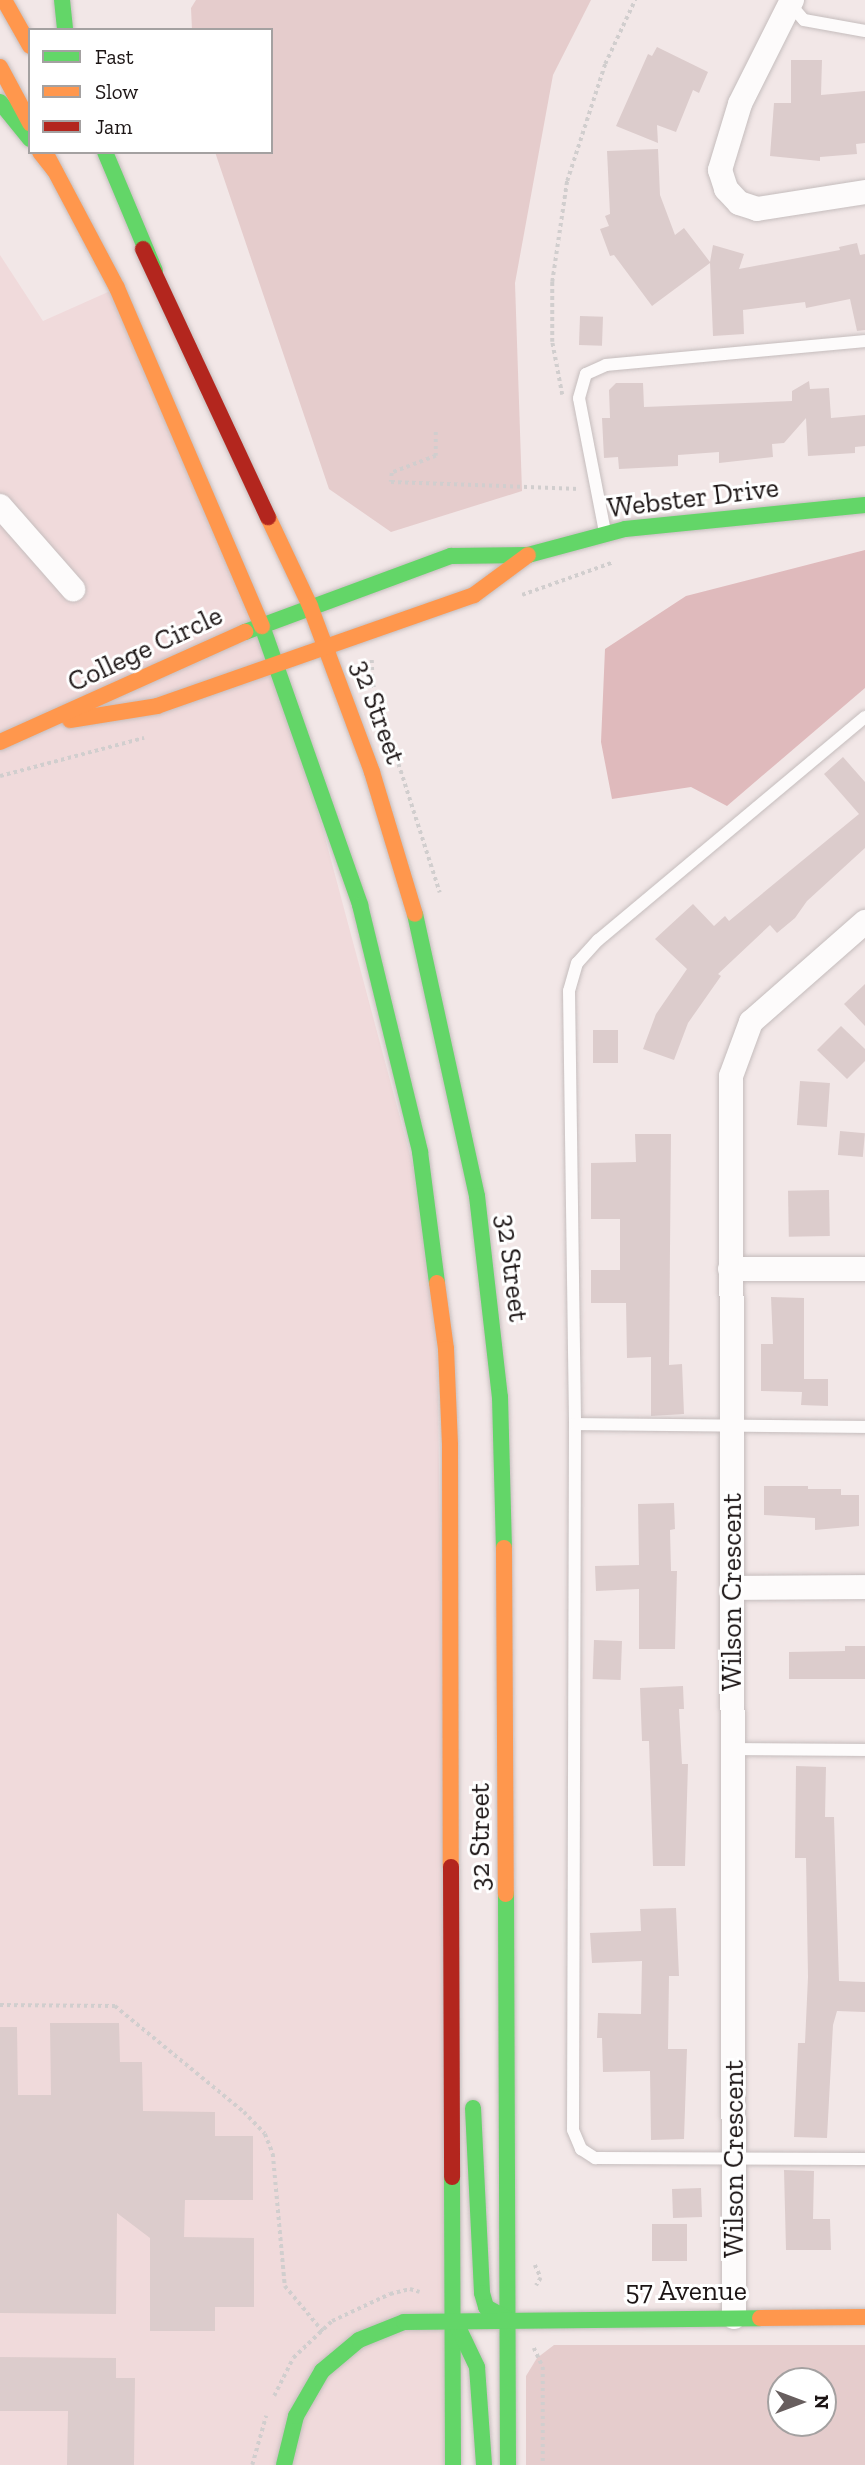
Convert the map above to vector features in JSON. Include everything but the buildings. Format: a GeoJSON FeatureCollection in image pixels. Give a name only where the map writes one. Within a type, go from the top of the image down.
{"type":"FeatureCollection","features":[{"type":"Feature","properties":{"kind":"main road"},"geometry":{"type":"LineString","coordinates":[[4,0],[28,42]]}},
{"type":"Feature","properties":{"kind":"main road"},"geometry":{"type":"LineString","coordinates":[[62,0],[65,28]]}},
{"type":"Feature","properties":{"kind":"main road"},"geometry":{"type":"LineString","coordinates":[[0,67],[28,119]]}},
{"type":"Feature","properties":{"kind":"main road"},"geometry":{"type":"LineString","coordinates":[[0,102],[28,137]]}},
{"type":"Feature","properties":{"kind":"main road","name":"32 Street"},"geometry":{"type":"LineString","coordinates":[[44,154],[117,288],[278,662],[364,918],[420,1152],[436,1252],[446,1349],[451,1485],[453,2465]]}},
{"type":"Feature","properties":{"kind":"main road","name":"32 Street"},"geometry":{"type":"LineString","coordinates":[[90,154],[155,271],[310,606],[400,855],[423,939],[460,1104],[491,1296],[505,1503],[508,2465]]}},
{"type":"Feature","properties":{"kind":"main road"},"geometry":{"type":"LineString","coordinates":[[106,154],[155,271]]}},
{"type":"Feature","properties":{"kind":"main road","name":"Webster Drive"},"geometry":{"type":"LineString","coordinates":[[310,606],[451,556],[528,555],[606,534],[865,505]]}},
{"type":"Feature","properties":{"kind":"main road","name":"Webster Drive"},"geometry":{"type":"LineString","coordinates":[[325,645],[474,595],[528,555]]}},
{"type":"Feature","properties":{"kind":"main road","name":"College Circle"},"geometry":{"type":"LineString","coordinates":[[0,742],[49,723],[140,676],[310,606]]}},
{"type":"Feature","properties":{"kind":"main road","name":"College Circle"},"geometry":{"type":"LineString","coordinates":[[49,723],[157,706],[325,645]]}},
{"type":"Feature","properties":{"kind":"main road"},"geometry":{"type":"LineString","coordinates":[[450,1937],[470,2085],[482,2293],[486,2307],[508,2319]]}},
{"type":"Feature","properties":{"kind":"main road","name":"57 Avenue"},"geometry":{"type":"LineString","coordinates":[[284,2465],[296,2416],[308,2392],[341,2354],[389,2327],[454,2320],[865,2317]]}},
{"type":"Feature","properties":{"kind":"main road"},"geometry":{"type":"LineString","coordinates":[[454,2320],[477,2367],[484,2465]]}},
{"type":"Feature","properties":{"kind":"street"},"geometry":{"type":"LineString","coordinates":[[791,2],[740,104],[720,170],[726,189],[739,203],[757,209],[865,192]]}},
{"type":"Feature","properties":{"kind":"street"},"geometry":{"type":"LineString","coordinates":[[0,506],[73,589]]}},
{"type":"Feature","properties":{"kind":"street","name":"Wilson Crescent"},"geometry":{"type":"LineString","coordinates":[[734,2317],[730,1092],[743,1038],[765,1007],[865,922]]}},
{"type":"Feature","properties":{"kind":"street"},"geometry":{"type":"LineString","coordinates":[[730,1269],[865,1269]]}},
{"type":"Feature","properties":{"kind":"street"},"geometry":{"type":"LineString","coordinates":[[732,1588],[865,1587]]}},
{"type":"Feature","properties":{"kind":"lane"},"geometry":{"type":"LineString","coordinates":[[791,2],[804,20],[865,31]]}},
{"type":"Feature","properties":{"kind":"lane"},"geometry":{"type":"LineString","coordinates":[[606,534],[579,398],[586,374],[606,365],[865,341]]}},
{"type":"Feature","properties":{"kind":"lane"},"geometry":{"type":"LineString","coordinates":[[865,717],[598,940],[577,963],[569,991],[575,1424],[573,2130],[581,2149],[595,2158],[865,2159]]}},
{"type":"Feature","properties":{"kind":"lane"},"geometry":{"type":"LineString","coordinates":[[575,1424],[865,1427]]}},
{"type":"Feature","properties":{"kind":"lane"},"geometry":{"type":"LineString","coordinates":[[733,1749],[865,1749]]}},
{"type":"Feature","properties":{"kind":"path"},"geometry":{"type":"LineString","coordinates":[[562,399],[552,342],[552,282],[567,181],[601,76],[635,0]]}},
{"type":"Feature","properties":{"kind":"path"},"geometry":{"type":"LineString","coordinates":[[436,432],[436,456],[392,472],[391,482],[581,488]]}},
{"type":"Feature","properties":{"kind":"path"},"geometry":{"type":"LineString","coordinates":[[578,475],[582,498]]}},
{"type":"Feature","properties":{"kind":"path"},"geometry":{"type":"LineString","coordinates":[[518,596],[614,562]]}},
{"type":"Feature","properties":{"kind":"path"},"geometry":{"type":"LineString","coordinates":[[372,661],[374,655]]}},
{"type":"Feature","properties":{"kind":"path"},"geometry":{"type":"LineString","coordinates":[[0,776],[148,737]]}},
{"type":"Feature","properties":{"kind":"path"},"geometry":{"type":"LineString","coordinates":[[0,2005],[115,2006],[244,2112],[265,2134],[273,2154],[285,2286],[341,2354]]}},
{"type":"Feature","properties":{"kind":"path"},"geometry":{"type":"LineString","coordinates":[[536,2350],[543,2367],[543,2465]]}},
{"type":"Feature","properties":{"kind":"shaded area"},"geometry":{"type":"Polygon","coordinates":[[[196,0],[591,0],[553,75],[515,283],[522,491],[391,532],[329,489],[216,154],[273,154],[273,28],[192,28],[191,8],[196,0]]]}},
{"type":"Feature","properties":{"kind":"shaded area"},"geometry":{"type":"Polygon","coordinates":[[[0,255],[43,321],[117,288],[278,662],[436,1252],[453,2465],[0,2465],[0,255]]]}},
{"type":"Feature","properties":{"kind":"shaded area"},"geometry":{"type":"Polygon","coordinates":[[[865,550],[865,688],[727,806],[691,787],[612,799],[601,742],[605,649],[686,596],[865,550]]]}},
{"type":"Feature","properties":{"kind":"shaded area"},"geometry":{"type":"Polygon","coordinates":[[[554,2345],[865,2345],[865,2465],[526,2465],[526,2376],[537,2358],[554,2345]]]}},
{"type":"Feature","properties":{"kind":"traffic: fast"},"geometry":{"type":"LineString","coordinates":[[62,0],[65,28]]}},
{"type":"Feature","properties":{"kind":"traffic: fast"},"geometry":{"type":"LineString","coordinates":[[0,102],[28,137]]}},
{"type":"Feature","properties":{"kind":"traffic: fast"},"geometry":{"type":"LineString","coordinates":[[106,154],[155,271]]}},
{"type":"Feature","properties":{"kind":"traffic: fast"},"geometry":{"type":"LineString","coordinates":[[245,632],[451,556],[528,555],[625,529],[865,505]]}},
{"type":"Feature","properties":{"kind":"traffic: fast"},"geometry":{"type":"LineString","coordinates":[[262,626],[360,905],[420,1152],[437,1283]]}},
{"type":"Feature","properties":{"kind":"traffic: fast"},"geometry":{"type":"LineString","coordinates":[[415,914],[477,1196],[500,1397],[504,1548]]}},
{"type":"Feature","properties":{"kind":"traffic: fast"},"geometry":{"type":"LineString","coordinates":[[506,1894],[508,2465]]}},
{"type":"Feature","properties":{"kind":"traffic: fast"},"geometry":{"type":"LineString","coordinates":[[473,2108],[482,2293],[486,2307],[508,2319]]}},
{"type":"Feature","properties":{"kind":"traffic: fast"},"geometry":{"type":"LineString","coordinates":[[452,2177],[453,2465]]}},
{"type":"Feature","properties":{"kind":"traffic: fast"},"geometry":{"type":"LineString","coordinates":[[284,2465],[296,2416],[322,2371],[359,2340],[404,2322],[760,2318]]}},
{"type":"Feature","properties":{"kind":"traffic: fast"},"geometry":{"type":"LineString","coordinates":[[457,2325],[477,2367],[484,2465]]}},
{"type":"Feature","properties":{"kind":"traffic: slow"},"geometry":{"type":"LineString","coordinates":[[4,0],[28,42]]}},
{"type":"Feature","properties":{"kind":"traffic: slow"},"geometry":{"type":"LineString","coordinates":[[0,67],[28,119]]}},
{"type":"Feature","properties":{"kind":"traffic: slow"},"geometry":{"type":"LineString","coordinates":[[42,154],[55,171]]}},
{"type":"Feature","properties":{"kind":"traffic: slow"},"geometry":{"type":"LineString","coordinates":[[46,154],[117,288],[262,626]]}},
{"type":"Feature","properties":{"kind":"traffic: slow"},"geometry":{"type":"LineString","coordinates":[[268,517],[310,606],[372,772],[415,914]]}},
{"type":"Feature","properties":{"kind":"traffic: slow"},"geometry":{"type":"LineString","coordinates":[[70,720],[157,706],[474,595],[528,555]]}},
{"type":"Feature","properties":{"kind":"traffic: slow"},"geometry":{"type":"LineString","coordinates":[[0,742],[245,632]]}},
{"type":"Feature","properties":{"kind":"traffic: slow"},"geometry":{"type":"LineString","coordinates":[[437,1283],[446,1349],[450,1446],[451,1867]]}},
{"type":"Feature","properties":{"kind":"traffic: slow"},"geometry":{"type":"LineString","coordinates":[[504,1548],[506,1894]]}},
{"type":"Feature","properties":{"kind":"traffic: slow"},"geometry":{"type":"LineString","coordinates":[[760,2318],[865,2317]]}},
{"type":"Feature","properties":{"kind":"traffic: jam"},"geometry":{"type":"LineString","coordinates":[[143,249],[268,517]]}},
{"type":"Feature","properties":{"kind":"traffic: jam"},"geometry":{"type":"LineString","coordinates":[[451,1867],[452,2177]]}}]}
